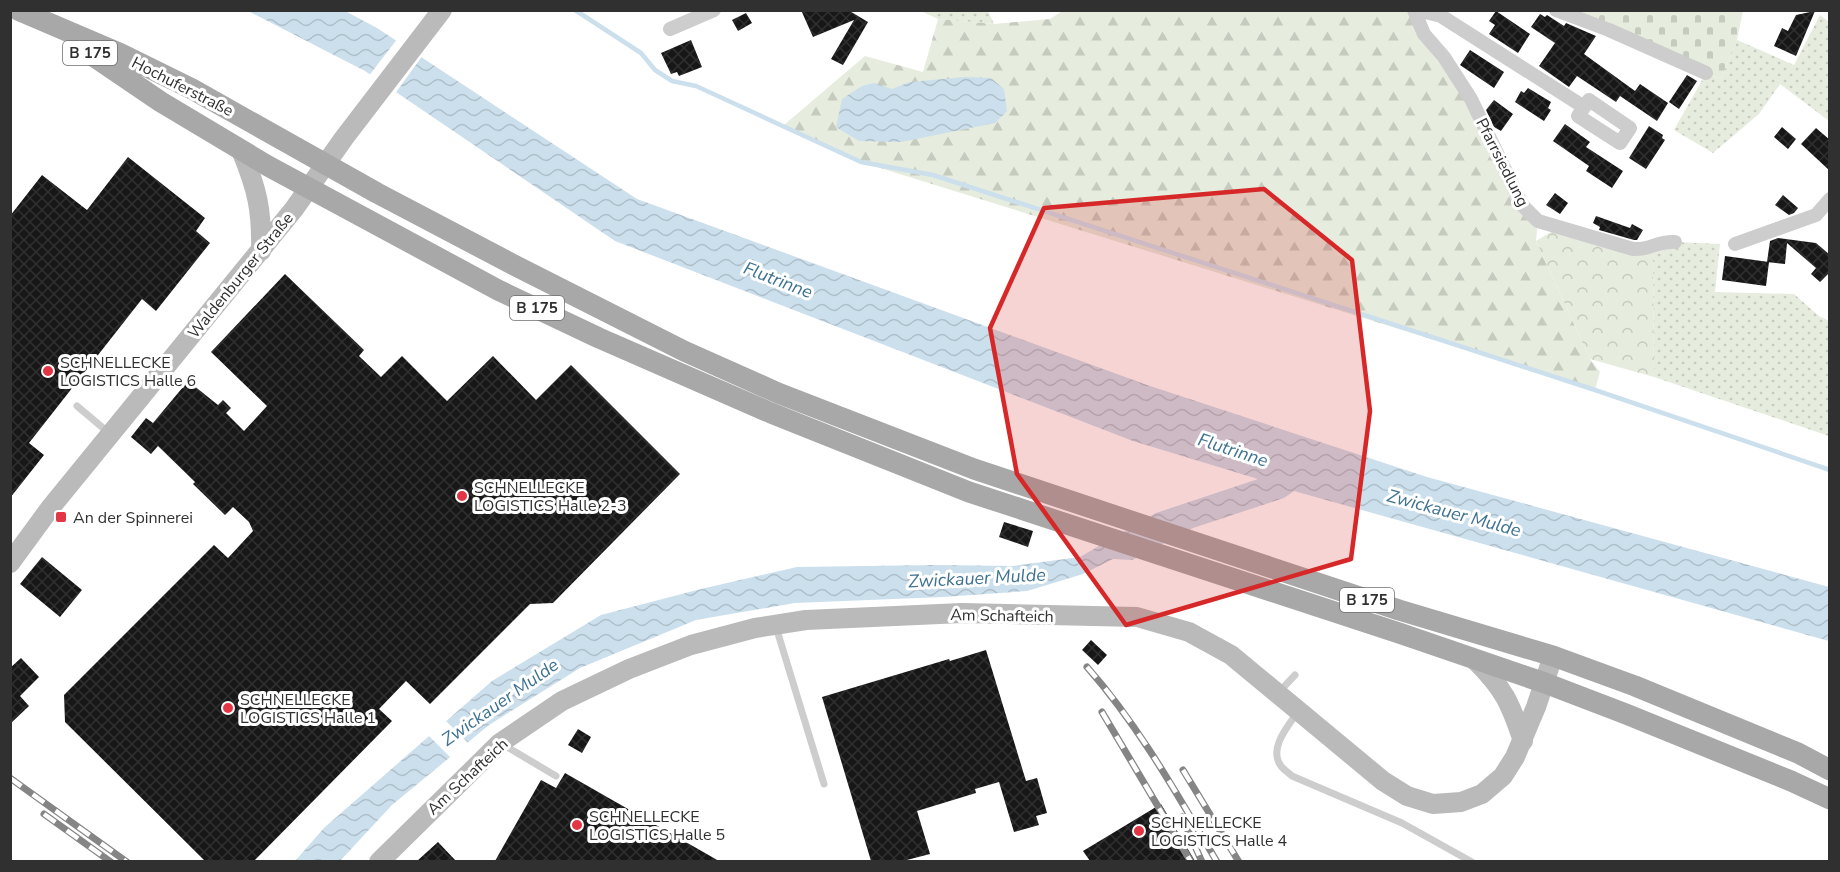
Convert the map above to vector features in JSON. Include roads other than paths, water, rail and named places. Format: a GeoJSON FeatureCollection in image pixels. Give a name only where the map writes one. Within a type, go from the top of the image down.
{"type":"FeatureCollection","features":[{"type":"Feature","properties":{"kind":"main road","name":"Hochuferstraße"},"geometry":{"type":"LineString","coordinates":[[26,14],[105,63],[161,102],[309,189]]}},
{"type":"Feature","properties":{"kind":"main road","name":"Hochuferstraße"},"geometry":{"type":"LineString","coordinates":[[26,14],[121,54],[182,84],[327,164]]}},
{"type":"Feature","properties":{"kind":"main road","name":"B 175"},"geometry":{"type":"LineString","coordinates":[[327,164],[512,264],[737,375],[875,432],[974,469],[1182,539],[1398,610],[1553,656],[1635,686],[1798,753],[1830,770]]}},
{"type":"Feature","properties":{"kind":"main road","name":"B 175"},"geometry":{"type":"LineString","coordinates":[[309,189],[498,290],[599,338],[771,413],[969,492],[1545,683],[1637,718],[1830,799]]}},
{"type":"Feature","properties":{"kind":"street","name":"Waldenburger Straße"},"geometry":{"type":"LineString","coordinates":[[10,563],[51,507],[261,251],[442,10]]}},
{"type":"Feature","properties":{"kind":"street"},"geometry":{"type":"LineString","coordinates":[[670,29],[714,10]]}},
{"type":"Feature","properties":{"kind":"street","name":"Pfarrsiedlung"},"geometry":{"type":"LineString","coordinates":[[1416,10],[1441,16],[1584,107]]}},
{"type":"Feature","properties":{"kind":"street","name":"Pfarrsiedlung"},"geometry":{"type":"LineString","coordinates":[[1416,10],[1424,34],[1444,57],[1471,99],[1522,205],[1538,221],[1633,249],[1646,250],[1661,242],[1674,242]]}},
{"type":"Feature","properties":{"kind":"street"},"geometry":{"type":"LineString","coordinates":[[1556,10],[1610,30],[1706,73]]}},
{"type":"Feature","properties":{"kind":"street"},"geometry":{"type":"LineString","coordinates":[[241,150],[253,180],[259,205],[261,251]]}},
{"type":"Feature","properties":{"kind":"street"},"geometry":{"type":"LineString","coordinates":[[1735,244],[1816,215],[1830,198]]}},
{"type":"Feature","properties":{"kind":"street","name":"Am Schafteich"},"geometry":{"type":"LineString","coordinates":[[380,861],[500,742],[562,701],[629,669],[692,645],[755,628],[806,620],[962,613],[1137,617],[1189,632],[1231,655],[1383,781],[1407,796],[1433,804],[1461,802],[1482,794],[1503,776],[1522,741],[1553,656]]}},
{"type":"Feature","properties":{"kind":"street"},"geometry":{"type":"LineString","coordinates":[[1475,660],[1493,678],[1505,695],[1513,711],[1522,741]]}},
{"type":"Feature","properties":{"kind":"lane"},"geometry":{"type":"LineString","coordinates":[[77,406],[111,434]]}},
{"type":"Feature","properties":{"kind":"lane"},"geometry":{"type":"LineString","coordinates":[[775,625],[824,784]]}},
{"type":"Feature","properties":{"kind":"lane"},"geometry":{"type":"LineString","coordinates":[[1278,693],[1295,675]]}},
{"type":"Feature","properties":{"kind":"lane"},"geometry":{"type":"LineString","coordinates":[[1299,710],[1277,748],[1279,765],[1292,776],[1402,823],[1472,861]]}},
{"type":"Feature","properties":{"kind":"lane"},"geometry":{"type":"LineString","coordinates":[[500,742],[556,776]]}},
{"type":"Feature","properties":{"kind":"water"},"geometry":{"type":"Polygon","coordinates":[[[248,11],[345,11],[377,28],[637,199],[1150,386],[1427,477],[1829,587],[1829,641],[1294,491],[1284,498],[1193,528],[1132,560],[1113,559],[1083,574],[1027,591],[795,603],[696,620],[580,668],[489,725],[392,805],[340,861],[295,861],[324,828],[492,681],[601,615],[797,567],[1013,566],[1080,557],[1156,513],[1258,479],[1133,441],[615,241],[365,71],[248,11]]]}},
{"type":"Feature","properties":{"kind":"water"},"geometry":{"type":"Polygon","coordinates":[[[965,77],[991,78],[1004,89],[1007,111],[995,123],[901,142],[859,141],[836,127],[842,99],[862,86],[874,83],[892,89],[910,82],[965,77]]]}},
{"type":"Feature","properties":{"kind":"waterway"},"geometry":{"type":"LineString","coordinates":[[575,10],[641,53],[655,70],[672,81],[696,86],[861,162],[933,175],[1595,390],[1830,470]]}},
{"type":"Feature","properties":{"kind":"railway"},"geometry":{"type":"LineString","coordinates":[[1087,667],[1124,713],[1172,786],[1217,862]]}},
{"type":"Feature","properties":{"kind":"railway"},"geometry":{"type":"LineString","coordinates":[[1102,712],[1191,862]]}},
{"type":"Feature","properties":{"kind":"railway"},"geometry":{"type":"LineString","coordinates":[[1183,770],[1239,862]]}},
{"type":"Feature","properties":{"kind":"railway"},"geometry":{"type":"LineString","coordinates":[[10,778],[127,862]]}},
{"type":"Feature","properties":{"kind":"railway"},"geometry":{"type":"LineString","coordinates":[[44,814],[111,862]]}},
{"type":"Feature","properties":{"kind":"railway"},"geometry":{"type":"LineString","coordinates":[[1182,817],[1202,862]]}},
{"type":"Feature","properties":{"kind":"place","name":"SCHNELLECKE LOGISTICS Halle 6"},"geometry":{"type":"Point","coordinates":[48,371]}},
{"type":"Feature","properties":{"kind":"place","name":"SCHNELLECKE LOGISTICS Halle 2-3"},"geometry":{"type":"Point","coordinates":[462,496]}},
{"type":"Feature","properties":{"kind":"place","name":"An der Spinnerei"},"geometry":{"type":"Point","coordinates":[61,517]}},
{"type":"Feature","properties":{"kind":"place","name":"SCHNELLECKE LOGISTICS Halle 1"},"geometry":{"type":"Point","coordinates":[228,708]}},
{"type":"Feature","properties":{"kind":"place","name":"SCHNELLECKE LOGISTICS Halle 5"},"geometry":{"type":"Point","coordinates":[577,825]}},
{"type":"Feature","properties":{"kind":"place","name":"SCHNELLECKE LOGISTICS Halle 4"},"geometry":{"type":"Point","coordinates":[1139,831]}},
{"type":"Feature","properties":{"kind":"water label","name":"Flutrinne"},"geometry":{"type":"Point","coordinates":[778,280]}},
{"type":"Feature","properties":{"kind":"water label","name":"Flutrinne"},"geometry":{"type":"Point","coordinates":[1233,450]}},
{"type":"Feature","properties":{"kind":"water label","name":"Zwickauer Mulde"},"geometry":{"type":"Point","coordinates":[1454,513]}},
{"type":"Feature","properties":{"kind":"water label","name":"Zwickauer Mulde"},"geometry":{"type":"Point","coordinates":[977,578]}},
{"type":"Feature","properties":{"kind":"water label","name":"Zwickauer Mulde"},"geometry":{"type":"Point","coordinates":[500,702]}}]}
